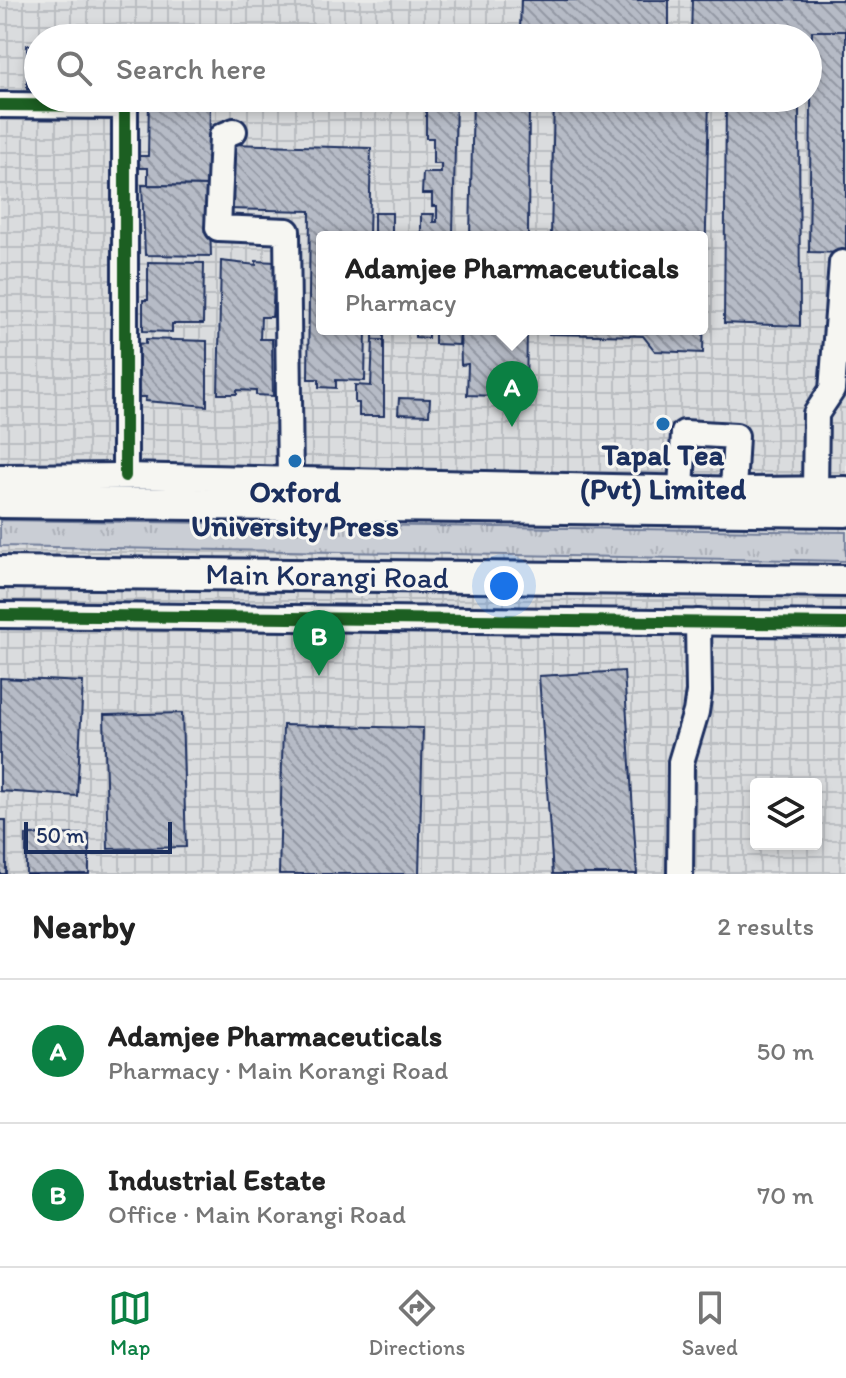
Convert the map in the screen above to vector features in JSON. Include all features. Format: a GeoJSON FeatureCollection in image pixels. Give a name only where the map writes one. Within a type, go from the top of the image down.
{"type":"FeatureCollection","features":[{"type":"Feature","properties":{"kind":"main road"},"geometry":{"type":"LineString","coordinates":[[0,502],[846,511]]}},
{"type":"Feature","properties":{"kind":"main road","name":"Main Korangi Road"},"geometry":{"type":"LineString","coordinates":[[0,572],[846,581]]}},
{"type":"Feature","properties":{"kind":"street"},"geometry":{"type":"LineString","coordinates":[[0,105],[24,105]]}},
{"type":"Feature","properties":{"kind":"street"},"geometry":{"type":"LineString","coordinates":[[125,112],[125,476]]}},
{"type":"Feature","properties":{"kind":"street"},"geometry":{"type":"LineString","coordinates":[[234,131],[222,136],[218,228],[287,231],[290,481]]}},
{"type":"Feature","properties":{"kind":"street"},"geometry":{"type":"LineString","coordinates":[[815,490],[816,414],[832,390],[842,263]]}},
{"type":"Feature","properties":{"kind":"street"},"geometry":{"type":"LineString","coordinates":[[681,489],[684,433],[736,436],[733,490]]}},
{"type":"Feature","properties":{"kind":"street"},"geometry":{"type":"LineString","coordinates":[[0,477],[125,476],[733,490],[846,489]]}},
{"type":"Feature","properties":{"kind":"street"},"geometry":{"type":"LineString","coordinates":[[0,615],[846,624]]}},
{"type":"Feature","properties":{"kind":"street"},"geometry":{"type":"LineString","coordinates":[[680,874],[681,762],[699,692],[698,622]]}},
{"type":"Feature","properties":{"kind":"shaded area"},"geometry":{"type":"Polygon","coordinates":[[[0,0],[846,0],[846,874],[0,874],[0,0]]]}},
{"type":"Feature","properties":{"kind":"green space"},"geometry":{"type":"Polygon","coordinates":[[[0,520],[846,532],[846,561],[0,546],[0,520]]]}},
{"type":"Feature","properties":{"kind":"building"},"geometry":{"type":"Polygon","coordinates":[[[521,0],[669,0],[669,24],[520,24],[521,0]]]}},
{"type":"Feature","properties":{"kind":"building"},"geometry":{"type":"Polygon","coordinates":[[[692,0],[846,0],[846,31],[822,31],[822,24],[691,24],[692,0]]]}},
{"type":"Feature","properties":{"kind":"building"},"geometry":{"type":"Polygon","coordinates":[[[822,31],[846,31],[846,253],[809,252],[811,112],[822,112],[822,31]]]}},
{"type":"Feature","properties":{"kind":"building"},"geometry":{"type":"Polygon","coordinates":[[[149,112],[210,112],[209,186],[148,185],[148,168],[138,168],[138,156],[148,156],[149,112]]]}},
{"type":"Feature","properties":{"kind":"building"},"geometry":{"type":"Polygon","coordinates":[[[426,112],[456,112],[453,231],[421,231],[421,214],[434,214],[433,222],[437,222],[437,206],[432,206],[432,194],[422,194],[423,173],[441,173],[441,164],[433,164],[433,138],[426,138],[426,112]]]}},
{"type":"Feature","properties":{"kind":"building"},"geometry":{"type":"Polygon","coordinates":[[[473,112],[529,112],[528,231],[470,231],[473,112]]]}},
{"type":"Feature","properties":{"kind":"building"},"geometry":{"type":"Polygon","coordinates":[[[554,112],[709,112],[706,231],[551,231],[554,112]]]}},
{"type":"Feature","properties":{"kind":"building"},"geometry":{"type":"Polygon","coordinates":[[[726,112],[799,112],[800,326],[724,323],[726,112]]]}},
{"type":"Feature","properties":{"kind":"building"},"geometry":{"type":"Polygon","coordinates":[[[231,144],[371,148],[369,231],[316,231],[316,335],[366,335],[365,381],[336,380],[336,388],[319,387],[319,379],[308,379],[310,211],[228,209],[231,144]]]}},
{"type":"Feature","properties":{"kind":"building"},"geometry":{"type":"Polygon","coordinates":[[[142,185],[209,186],[211,256],[145,255],[142,185]]]}},
{"type":"Feature","properties":{"kind":"building"},"geometry":{"type":"Polygon","coordinates":[[[374,213],[392,213],[392,231],[374,231],[374,213]]]}},
{"type":"Feature","properties":{"kind":"building"},"geometry":{"type":"Polygon","coordinates":[[[221,261],[256,265],[256,261],[276,262],[272,317],[261,317],[260,339],[272,339],[273,396],[237,390],[237,394],[218,394],[221,261]]]}},
{"type":"Feature","properties":{"kind":"building"},"geometry":{"type":"Polygon","coordinates":[[[148,262],[204,263],[203,324],[172,324],[172,332],[143,331],[143,300],[148,300],[148,262]]]}},
{"type":"Feature","properties":{"kind":"building"},"geometry":{"type":"Polygon","coordinates":[[[373,335],[384,335],[384,340],[373,340],[373,335]]]}},
{"type":"Feature","properties":{"kind":"building"},"geometry":{"type":"Polygon","coordinates":[[[435,335],[460,335],[459,345],[435,344],[435,335]]]}},
{"type":"Feature","properties":{"kind":"building"},"geometry":{"type":"Polygon","coordinates":[[[460,335],[527,335],[526,397],[467,395],[468,364],[461,365],[460,335]]]}},
{"type":"Feature","properties":{"kind":"building"},"geometry":{"type":"Polygon","coordinates":[[[596,335],[703,335],[703,353],[655,351],[643,336],[596,335]]]}},
{"type":"Feature","properties":{"kind":"building"},"geometry":{"type":"Polygon","coordinates":[[[146,339],[207,341],[207,406],[145,401],[146,397],[136,397],[136,343],[146,344],[146,339]]]}},
{"type":"Feature","properties":{"kind":"building"},"geometry":{"type":"Polygon","coordinates":[[[373,340],[384,340],[384,416],[359,416],[355,385],[371,386],[373,340]]]}},
{"type":"Feature","properties":{"kind":"building"},"geometry":{"type":"Polygon","coordinates":[[[399,398],[430,399],[429,415],[398,414],[399,398]]]}},
{"type":"Feature","properties":{"kind":"building"},"geometry":{"type":"Polygon","coordinates":[[[624,671],[637,874],[553,874],[539,676],[624,671]]]}},
{"type":"Feature","properties":{"kind":"building"},"geometry":{"type":"Polygon","coordinates":[[[0,678],[83,682],[77,796],[0,791],[0,678]]]}},
{"type":"Feature","properties":{"kind":"building"},"geometry":{"type":"Polygon","coordinates":[[[182,713],[186,847],[108,849],[104,715],[182,713]]]}},
{"type":"Feature","properties":{"kind":"building"},"geometry":{"type":"Polygon","coordinates":[[[283,725],[423,728],[419,874],[279,874],[283,725]]]}},
{"type":"Feature","properties":{"kind":"building"},"geometry":{"type":"Polygon","coordinates":[[[0,820],[6,820],[6,874],[0,874],[0,820]]]}},
{"type":"Feature","properties":{"kind":"building"},"geometry":{"type":"Polygon","coordinates":[[[89,834],[89,874],[26,874],[26,835],[89,834]]]}},
{"type":"Feature","properties":{"kind":"cycle path"},"geometry":{"type":"LineString","coordinates":[[0,105],[24,105]]}},
{"type":"Feature","properties":{"kind":"cycle path"},"geometry":{"type":"LineString","coordinates":[[125,112],[125,476]]}},
{"type":"Feature","properties":{"kind":"cycle path"},"geometry":{"type":"LineString","coordinates":[[0,615],[846,624]]}},
{"type":"Feature","properties":{"kind":"place","name":"Tapal Tea (Pvt) Limited"},"geometry":{"type":"Point","coordinates":[663,424]}},
{"type":"Feature","properties":{"kind":"place","name":"Adamjee Pharmaceuticals"},"geometry":{"type":"Point","coordinates":[512,427]}},
{"type":"Feature","properties":{"kind":"place","name":"Oxford University Press"},"geometry":{"type":"Point","coordinates":[295,461]}},
{"type":"Feature","properties":{"kind":"place","name":"Industrial Estate"},"geometry":{"type":"Point","coordinates":[319,676]}}]}
